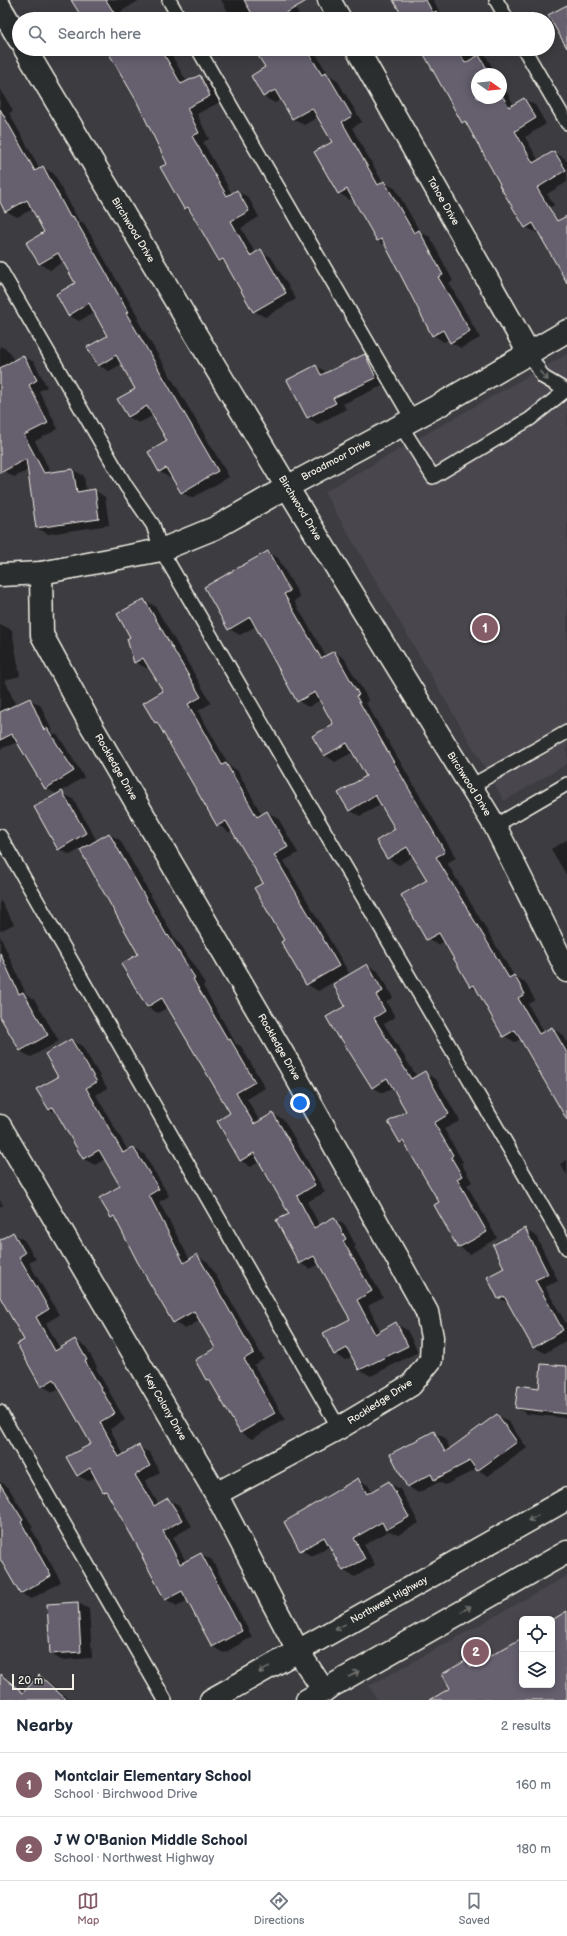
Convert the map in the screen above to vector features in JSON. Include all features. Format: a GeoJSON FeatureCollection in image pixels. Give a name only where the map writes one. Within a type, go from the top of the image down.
{"type":"FeatureCollection","features":[{"type":"Feature","properties":{"kind":"street"},"geometry":{"type":"LineString","coordinates":[[329,0],[336,12]]}},
{"type":"Feature","properties":{"kind":"street"},"geometry":{"type":"LineString","coordinates":[[0,7],[12,27]]}},
{"type":"Feature","properties":{"kind":"street","name":"Birchwood Drive"},"geometry":{"type":"LineString","coordinates":[[29,56],[287,487],[496,826],[565,961]]}},
{"type":"Feature","properties":{"kind":"street","name":"Tahoe Drive"},"geometry":{"type":"LineString","coordinates":[[361,56],[529,353]]}},
{"type":"Feature","properties":{"kind":"street","name":"Broadmoor Drive"},"geometry":{"type":"LineString","coordinates":[[0,575],[41,573],[161,550],[215,528],[287,487],[407,423],[567,331]]}},
{"type":"Feature","properties":{"kind":"street","name":"Rockledge Drive"},"geometry":{"type":"LineString","coordinates":[[41,573],[42,635],[88,720],[294,1073],[427,1312],[432,1337],[431,1360],[423,1372],[411,1384],[340,1428],[216,1494]]}},
{"type":"Feature","properties":{"kind":"street","name":"Key Colony Drive"},"geometry":{"type":"LineString","coordinates":[[0,1126],[216,1494],[321,1697]]}},
{"type":"Feature","properties":{"kind":"street","name":"Northwest Highway"},"geometry":{"type":"LineString","coordinates":[[211,1700],[567,1499]]}},
{"type":"Feature","properties":{"kind":"street"},"geometry":{"type":"LineString","coordinates":[[321,1697],[567,1552]]}},
{"type":"Feature","properties":{"kind":"lane"},"geometry":{"type":"LineString","coordinates":[[169,0],[176,12]]}},
{"type":"Feature","properties":{"kind":"lane"},"geometry":{"type":"LineString","coordinates":[[496,0],[503,12]]}},
{"type":"Feature","properties":{"kind":"lane"},"geometry":{"type":"LineString","coordinates":[[202,56],[407,423],[433,477],[530,419],[566,391],[543,377],[529,353]]}},
{"type":"Feature","properties":{"kind":"lane"},"geometry":{"type":"LineString","coordinates":[[528,56],[567,123]]}},
{"type":"Feature","properties":{"kind":"lane"},"geometry":{"type":"LineString","coordinates":[[0,269],[126,486],[153,525],[161,550],[567,1248]]}},
{"type":"Feature","properties":{"kind":"lane"},"geometry":{"type":"LineString","coordinates":[[471,786],[567,732]]}},
{"type":"Feature","properties":{"kind":"lane"},"geometry":{"type":"LineString","coordinates":[[496,826],[567,784]]}},
{"type":"Feature","properties":{"kind":"lane"},"geometry":{"type":"LineString","coordinates":[[0,836],[340,1428]]}},
{"type":"Feature","properties":{"kind":"lane"},"geometry":{"type":"LineString","coordinates":[[0,1412],[165,1700]]}},
{"type":"Feature","properties":{"kind":"shaded area"},"geometry":{"type":"Polygon","coordinates":[[[567,354],[567,764],[504,801],[324,492],[567,354]]]}},
{"type":"Feature","properties":{"kind":"shaded area"},"geometry":{"type":"Polygon","coordinates":[[[567,1576],[567,1700],[377,1700],[369,1686],[567,1576]]]}},
{"type":"Feature","properties":{"kind":"building"},"geometry":{"type":"Polygon","coordinates":[[[71,0],[106,0],[114,12],[79,12],[71,0]]]}},
{"type":"Feature","properties":{"kind":"building"},"geometry":{"type":"Polygon","coordinates":[[[244,0],[308,0],[288,12],[251,12],[244,0]]]}},
{"type":"Feature","properties":{"kind":"building"},"geometry":{"type":"Polygon","coordinates":[[[393,0],[426,0],[432,12],[400,12],[393,0]]]}},
{"type":"Feature","properties":{"kind":"building"},"geometry":{"type":"Polygon","coordinates":[[[567,5],[567,48],[555,27],[555,12],[554,12],[567,5]]]}},
{"type":"Feature","properties":{"kind":"building"},"geometry":{"type":"Polygon","coordinates":[[[110,56],[165,56],[181,84],[200,75],[210,96],[187,108],[199,133],[192,136],[227,196],[237,190],[249,211],[231,221],[250,256],[261,249],[286,293],[253,312],[223,259],[219,261],[188,207],[184,209],[160,167],[167,164],[136,100],[110,56]]]}},
{"type":"Feature","properties":{"kind":"building"},"geometry":{"type":"Polygon","coordinates":[[[258,56],[310,56],[322,75],[326,72],[352,116],[342,122],[378,185],[384,181],[414,233],[419,230],[443,275],[438,277],[470,331],[450,343],[443,330],[432,336],[382,239],[377,241],[347,189],[338,194],[314,152],[332,142],[312,108],[292,119],[275,90],[263,97],[251,76],[265,67],[258,56]]]}},
{"type":"Feature","properties":{"kind":"building"},"geometry":{"type":"Polygon","coordinates":[[[425,56],[462,56],[465,63],[480,56],[487,68],[471,68],[471,104],[507,104],[509,107],[524,98],[536,118],[515,131],[533,163],[554,151],[566,170],[537,188],[557,221],[567,216],[567,283],[533,223],[525,228],[499,185],[500,184],[465,121],[462,123],[425,56]]]}},
{"type":"Feature","properties":{"kind":"building"},"geometry":{"type":"Polygon","coordinates":[[[0,109],[35,171],[43,166],[70,217],[73,216],[103,267],[128,312],[126,313],[218,471],[181,493],[166,468],[159,472],[148,452],[167,441],[147,406],[128,417],[117,399],[135,389],[116,355],[98,366],[87,347],[107,336],[89,303],[68,316],[56,294],[75,283],[58,253],[39,264],[26,243],[44,232],[27,200],[5,212],[0,202],[0,109]]]}},
{"type":"Feature","properties":{"kind":"building"},"geometry":{"type":"Polygon","coordinates":[[[365,354],[376,378],[333,398],[336,403],[307,418],[287,380],[316,365],[321,375],[365,354]]]}},
{"type":"Feature","properties":{"kind":"building"},"geometry":{"type":"Polygon","coordinates":[[[23,355],[37,380],[29,385],[48,423],[24,435],[44,473],[73,469],[77,492],[95,489],[99,519],[36,528],[26,459],[0,473],[0,368],[23,355]]]}},
{"type":"Feature","properties":{"kind":"building"},"geometry":{"type":"Polygon","coordinates":[[[268,551],[290,591],[284,594],[321,658],[334,651],[359,695],[356,696],[445,852],[436,857],[509,978],[514,975],[525,994],[518,998],[539,1034],[552,1027],[567,1053],[567,1120],[515,1030],[503,1037],[474,985],[470,987],[439,933],[426,940],[401,895],[427,880],[407,847],[387,859],[376,841],[395,829],[375,795],[349,811],[338,793],[366,776],[347,743],[324,756],[312,736],[333,724],[315,692],[297,702],[250,617],[228,630],[204,587],[268,551]]]}},
{"type":"Feature","properties":{"kind":"building"},"geometry":{"type":"Polygon","coordinates":[[[144,599],[201,697],[188,704],[222,765],[226,763],[257,817],[267,811],[288,847],[274,855],[339,966],[306,985],[281,942],[284,940],[254,888],[263,883],[226,821],[217,826],[157,722],[155,723],[143,703],[163,691],[143,658],[134,663],[127,639],[130,637],[117,614],[144,599]]]}},
{"type":"Feature","properties":{"kind":"building"},"geometry":{"type":"Polygon","coordinates":[[[30,698],[44,730],[47,728],[74,771],[45,789],[12,734],[0,740],[0,712],[30,698]]]}},
{"type":"Feature","properties":{"kind":"building"},"geometry":{"type":"Polygon","coordinates":[[[62,791],[86,833],[58,850],[34,807],[62,791]]]}},
{"type":"Feature","properties":{"kind":"building"},"geometry":{"type":"Polygon","coordinates":[[[109,833],[167,936],[168,935],[195,978],[193,979],[228,1040],[230,1039],[255,1082],[236,1093],[254,1124],[273,1113],[315,1185],[297,1196],[314,1228],[334,1217],[346,1239],[343,1241],[372,1291],[357,1300],[375,1334],[396,1322],[408,1346],[359,1370],[347,1348],[334,1355],[323,1333],[350,1319],[314,1256],[299,1264],[276,1220],[289,1214],[254,1153],[240,1161],[217,1121],[230,1113],[162,998],[147,1007],[121,964],[138,954],[80,850],[109,833]]]}},
{"type":"Feature","properties":{"kind":"building"},"geometry":{"type":"Polygon","coordinates":[[[0,953],[19,994],[23,992],[48,1035],[20,1051],[0,1017],[0,953]]]}},
{"type":"Feature","properties":{"kind":"building"},"geometry":{"type":"Polygon","coordinates":[[[367,964],[383,991],[376,995],[385,1011],[374,1018],[411,1079],[425,1071],[449,1114],[434,1123],[453,1155],[451,1157],[462,1176],[457,1179],[487,1232],[458,1248],[434,1205],[439,1202],[403,1141],[400,1143],[388,1122],[406,1111],[387,1078],[372,1088],[340,1037],[338,1038],[326,1017],[345,1006],[333,984],[367,964]]]}},
{"type":"Feature","properties":{"kind":"building"},"geometry":{"type":"Polygon","coordinates":[[[71,1039],[97,1082],[86,1088],[123,1153],[133,1147],[159,1189],[149,1195],[184,1263],[197,1254],[254,1353],[244,1359],[275,1413],[240,1433],[209,1379],[206,1380],[195,1360],[215,1348],[194,1311],[173,1323],[138,1263],[114,1216],[111,1218],[99,1198],[120,1186],[99,1150],[83,1159],[53,1107],[49,1110],[36,1089],[58,1077],[45,1054],[71,1039]]]}},
{"type":"Feature","properties":{"kind":"building"},"geometry":{"type":"Polygon","coordinates":[[[525,1228],[548,1274],[535,1280],[563,1330],[533,1348],[504,1296],[498,1299],[487,1277],[504,1268],[493,1245],[525,1228]]]}},
{"type":"Feature","properties":{"kind":"building"},"geometry":{"type":"Polygon","coordinates":[[[13,1232],[25,1253],[19,1257],[49,1309],[36,1317],[55,1351],[75,1339],[87,1360],[85,1361],[115,1413],[100,1422],[119,1457],[139,1445],[150,1466],[135,1475],[154,1506],[168,1498],[182,1520],[163,1531],[180,1564],[201,1553],[242,1631],[212,1647],[182,1591],[165,1600],[142,1557],[143,1556],[106,1491],[103,1492],[90,1468],[77,1476],[66,1457],[91,1444],[54,1379],[41,1387],[17,1344],[24,1340],[0,1297],[0,1240],[13,1232]]]}},
{"type":"Feature","properties":{"kind":"building"},"geometry":{"type":"Polygon","coordinates":[[[541,1364],[567,1366],[567,1414],[515,1408],[518,1385],[539,1388],[541,1364]]]}},
{"type":"Feature","properties":{"kind":"building"},"geometry":{"type":"Polygon","coordinates":[[[497,1414],[517,1442],[477,1471],[470,1461],[434,1480],[431,1474],[407,1487],[390,1454],[434,1431],[445,1452],[497,1414]]]}},
{"type":"Feature","properties":{"kind":"building"},"geometry":{"type":"Polygon","coordinates":[[[358,1478],[367,1494],[389,1481],[409,1517],[386,1530],[382,1522],[354,1538],[365,1559],[343,1571],[324,1537],[300,1551],[284,1522],[358,1478]]]}},
{"type":"Feature","properties":{"kind":"building"},"geometry":{"type":"Polygon","coordinates":[[[0,1484],[23,1520],[21,1522],[51,1576],[20,1594],[0,1559],[0,1484]]]}},
{"type":"Feature","properties":{"kind":"building"},"geometry":{"type":"Polygon","coordinates":[[[78,1602],[81,1652],[50,1654],[47,1604],[78,1602]]]}},
{"type":"Feature","properties":{"kind":"building"},"geometry":{"type":"Polygon","coordinates":[[[567,1611],[567,1700],[430,1700],[450,1688],[442,1674],[467,1660],[471,1667],[519,1640],[519,1688],[555,1688],[555,1618],[567,1611]]]}},
{"type":"Feature","properties":{"kind":"building"},"geometry":{"type":"Polygon","coordinates":[[[0,1674],[23,1693],[39,1675],[67,1700],[0,1700],[0,1674]]]}},
{"type":"Feature","properties":{"kind":"place","name":"Montclair Elementary School"},"geometry":{"type":"Point","coordinates":[485,628]}},
{"type":"Feature","properties":{"kind":"place","name":"J W O'Banion Middle School"},"geometry":{"type":"Point","coordinates":[476,1652]}}]}
